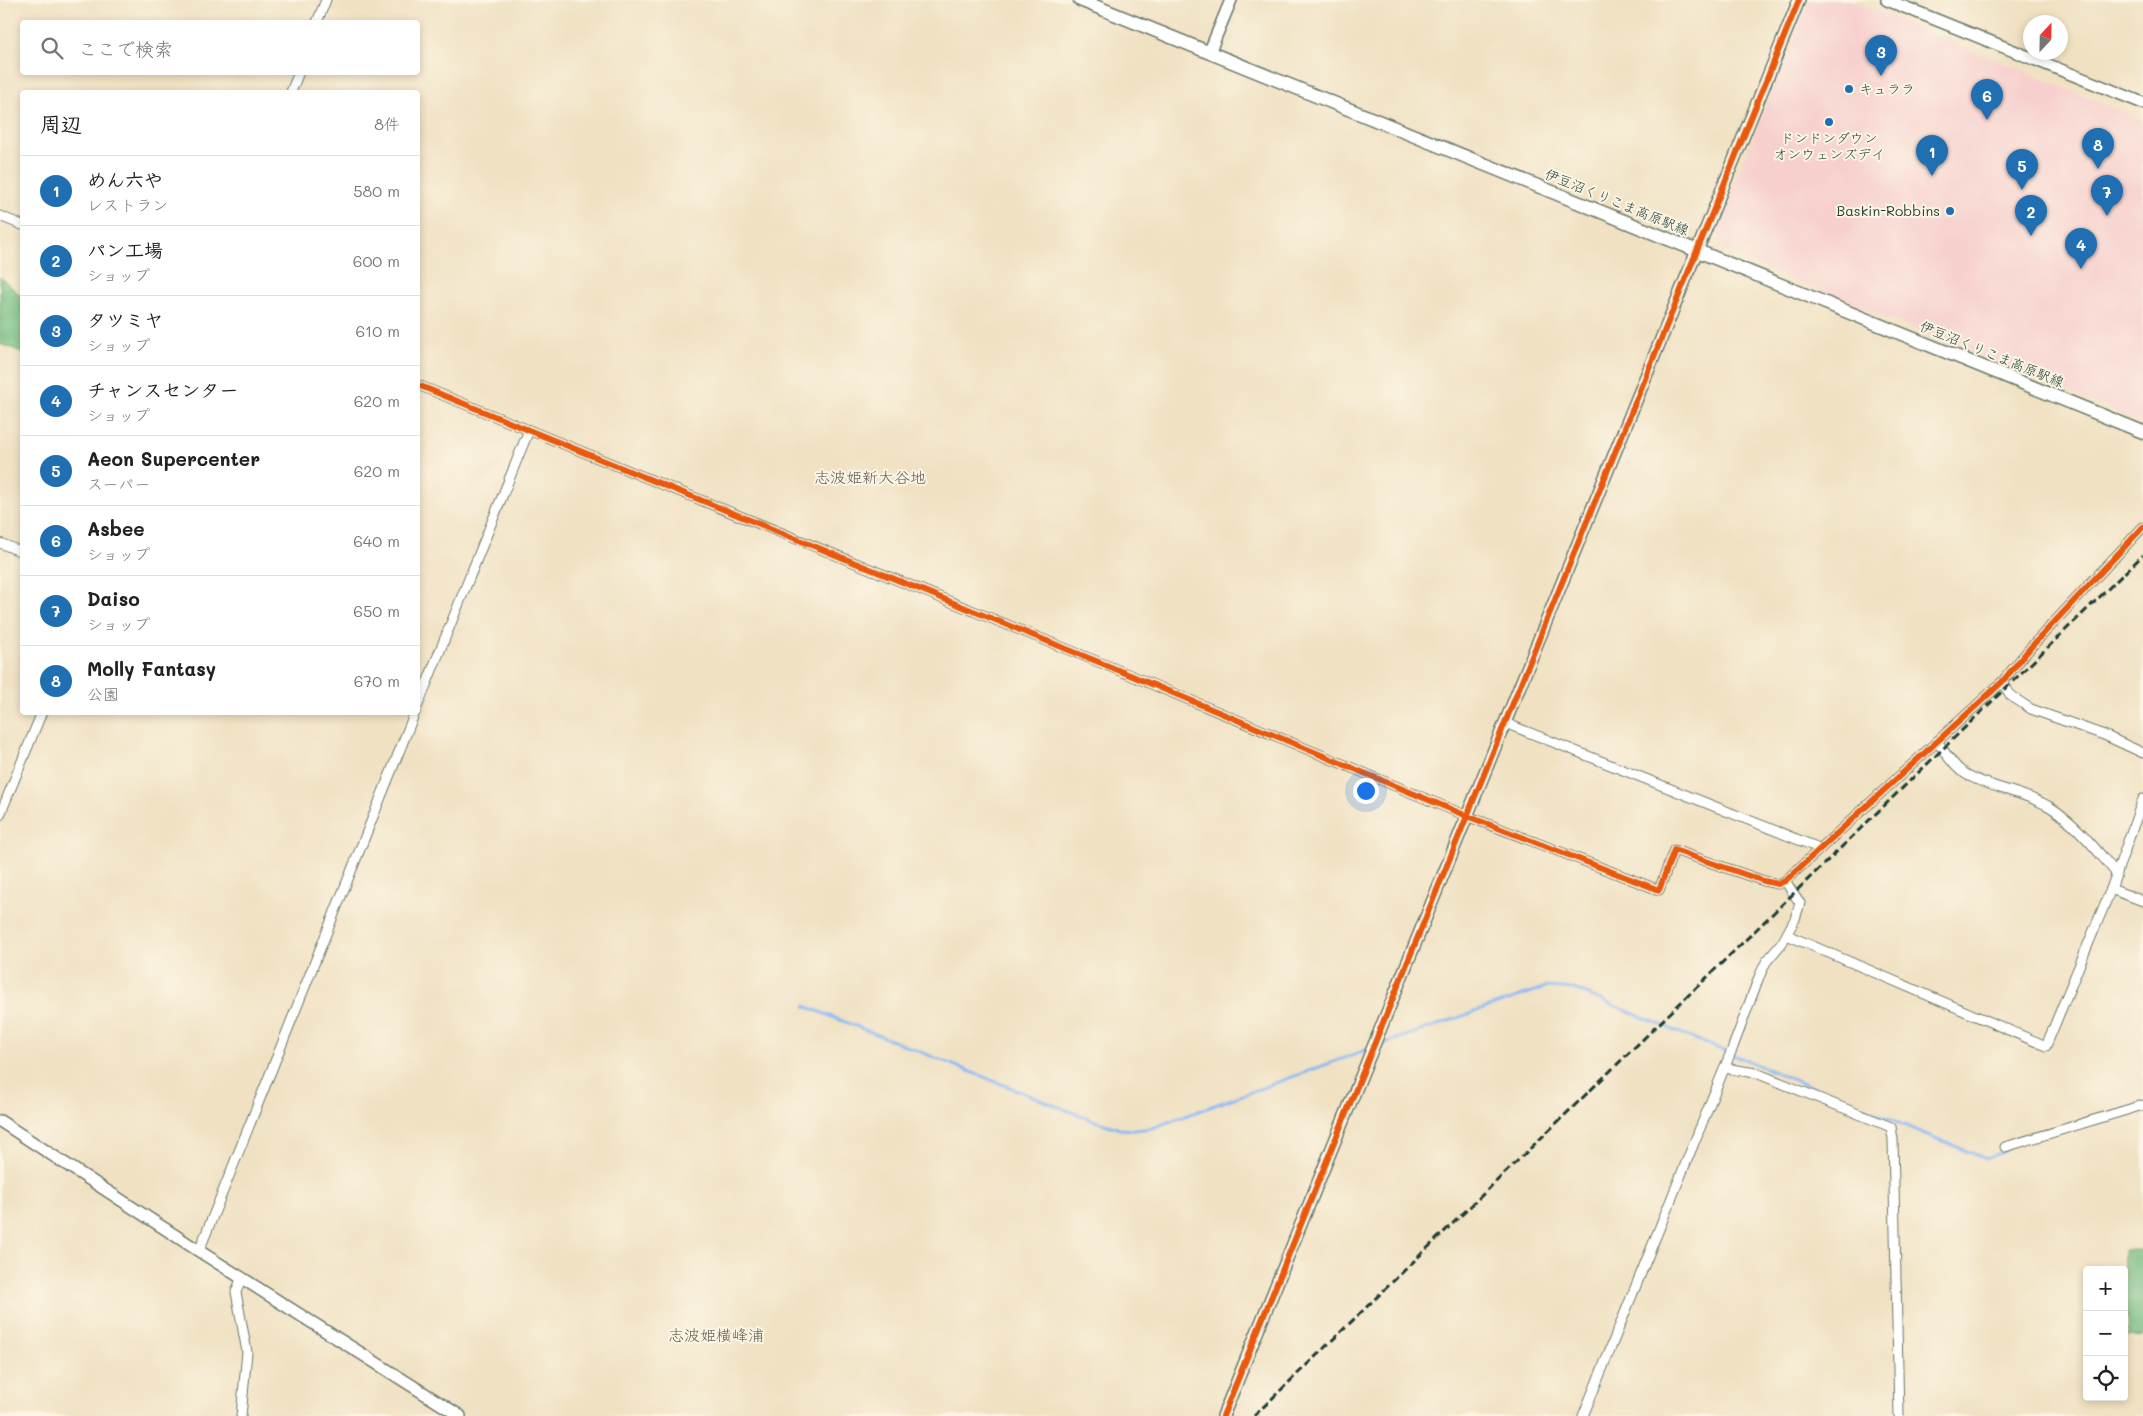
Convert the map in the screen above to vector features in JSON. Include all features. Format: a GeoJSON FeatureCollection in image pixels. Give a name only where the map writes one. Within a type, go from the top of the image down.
{"type":"FeatureCollection","features":[{"type":"Feature","properties":{"kind":"main road","name":"伊豆沼くりこま高原駅線"},"geometry":{"type":"LineString","coordinates":[[1080,0],[2143,432]]}},
{"type":"Feature","properties":{"kind":"street"},"geometry":{"type":"LineString","coordinates":[[318,20],[326,0]]}},
{"type":"Feature","properties":{"kind":"street"},"geometry":{"type":"LineString","coordinates":[[1209,52],[1231,0]]}},
{"type":"Feature","properties":{"kind":"street"},"geometry":{"type":"LineString","coordinates":[[1223,1416],[1799,0]]}},
{"type":"Feature","properties":{"kind":"street"},"geometry":{"type":"LineString","coordinates":[[1887,0],[2143,104]]}},
{"type":"Feature","properties":{"kind":"street"},"geometry":{"type":"LineString","coordinates":[[292,90],[298,75]]}},
{"type":"Feature","properties":{"kind":"street"},"geometry":{"type":"LineString","coordinates":[[0,216],[20,224]]}},
{"type":"Feature","properties":{"kind":"street"},"geometry":{"type":"LineString","coordinates":[[420,386],[1106,665],[1467,816],[1659,890],[1674,850],[1764,881],[1778,884],[1785,881],[2002,682],[2031,647],[2143,527]]}},
{"type":"Feature","properties":{"kind":"street"},"geometry":{"type":"LineString","coordinates":[[420,700],[528,430]]}},
{"type":"Feature","properties":{"kind":"street"},"geometry":{"type":"LineString","coordinates":[[0,543],[20,551]]}},
{"type":"Feature","properties":{"kind":"street"},"geometry":{"type":"LineString","coordinates":[[2002,682],[2011,696],[2031,709],[2104,735],[2143,752]]}},
{"type":"Feature","properties":{"kind":"street"},"geometry":{"type":"LineString","coordinates":[[0,814],[41,715]]}},
{"type":"Feature","properties":{"kind":"street"},"geometry":{"type":"LineString","coordinates":[[199,1251],[414,715]]}},
{"type":"Feature","properties":{"kind":"street"},"geometry":{"type":"LineString","coordinates":[[1504,722],[1819,848]]}},
{"type":"Feature","properties":{"kind":"street"},"geometry":{"type":"LineString","coordinates":[[1937,741],[1949,760],[1962,771],[2033,798],[2052,808],[2078,830],[2117,874]]}},
{"type":"Feature","properties":{"kind":"street"},"geometry":{"type":"LineString","coordinates":[[1787,935],[2046,1046],[2117,874],[2143,799]]}},
{"type":"Feature","properties":{"kind":"street"},"geometry":{"type":"LineString","coordinates":[[1583,1416],[1726,1065],[1759,977],[1766,962],[1787,935],[1800,903],[1785,881]]}},
{"type":"Feature","properties":{"kind":"street"},"geometry":{"type":"LineString","coordinates":[[2111,889],[2143,901]]}},
{"type":"Feature","properties":{"kind":"street"},"geometry":{"type":"LineString","coordinates":[[1726,1065],[1756,1073],[1890,1127],[1893,1139],[1900,1416]]}},
{"type":"Feature","properties":{"kind":"street"},"geometry":{"type":"LineString","coordinates":[[2005,1147],[2143,1105]]}},
{"type":"Feature","properties":{"kind":"street"},"geometry":{"type":"LineString","coordinates":[[0,1122],[199,1251],[460,1416]]}},
{"type":"Feature","properties":{"kind":"street"},"geometry":{"type":"LineString","coordinates":[[241,1416],[247,1352],[236,1292],[242,1277]]}},
{"type":"Feature","properties":{"kind":"shaded area"},"geometry":{"type":"Polygon","coordinates":[[[1809,0],[1849,0],[2143,120],[2143,423],[1725,251],[1715,230],[1809,0]]]}},
{"type":"Feature","properties":{"kind":"green space"},"geometry":{"type":"Polygon","coordinates":[[[0,277],[20,295],[20,351],[0,344],[0,277]]]}},
{"type":"Feature","properties":{"kind":"green space"},"geometry":{"type":"Polygon","coordinates":[[[2123,1250],[2143,1250],[2143,1337],[2128,1335],[2128,1266],[2124,1266],[2123,1250]]]}},
{"type":"Feature","properties":{"kind":"waterway"},"geometry":{"type":"LineString","coordinates":[[1377,1046],[1546,987],[1574,989],[1986,1159],[2005,1150]]}},
{"type":"Feature","properties":{"kind":"waterway"},"geometry":{"type":"LineString","coordinates":[[805,1006],[1092,1120],[1120,1129],[1152,1128],[1369,1049]]}},
{"type":"Feature","properties":{"kind":"railway"},"geometry":{"type":"LineString","coordinates":[[1254,1416],[2143,555]]}},
{"type":"Feature","properties":{"kind":"cycle path"},"geometry":{"type":"LineString","coordinates":[[1223,1416],[1799,0]]}},
{"type":"Feature","properties":{"kind":"cycle path"},"geometry":{"type":"LineString","coordinates":[[420,386],[1106,665],[1467,816],[1659,890],[1674,850],[1764,881],[1778,884],[1785,881],[2002,682],[2031,647],[2143,527]]}},
{"type":"Feature","properties":{"kind":"place","name":"タツミヤ"},"geometry":{"type":"Point","coordinates":[1881,76]}},
{"type":"Feature","properties":{"kind":"place","name":"キュララ"},"geometry":{"type":"Point","coordinates":[1849,89]}},
{"type":"Feature","properties":{"kind":"place","name":"Asbee"},"geometry":{"type":"Point","coordinates":[1987,120]}},
{"type":"Feature","properties":{"kind":"place","name":"ドンドンダウン オンウェンズデイ"},"geometry":{"type":"Point","coordinates":[1829,122]}},
{"type":"Feature","properties":{"kind":"place","name":"Molly Fantasy"},"geometry":{"type":"Point","coordinates":[2098,169]}},
{"type":"Feature","properties":{"kind":"place","name":"めん六や"},"geometry":{"type":"Point","coordinates":[1932,176]}},
{"type":"Feature","properties":{"kind":"place","name":"Aeon Supercenter"},"geometry":{"type":"Point","coordinates":[2022,190]}},
{"type":"Feature","properties":{"kind":"place","name":"Baskin-Robbins"},"geometry":{"type":"Point","coordinates":[1950,211]}},
{"type":"Feature","properties":{"kind":"place","name":"Daiso"},"geometry":{"type":"Point","coordinates":[2107,216]}},
{"type":"Feature","properties":{"kind":"place","name":"パン工場"},"geometry":{"type":"Point","coordinates":[2031,236]}},
{"type":"Feature","properties":{"kind":"place","name":"チャンスセンター"},"geometry":{"type":"Point","coordinates":[2081,269]}},
{"type":"Feature","properties":{"kind":"district","name":"志波姫新大谷地"},"geometry":{"type":"Point","coordinates":[870,477]}},
{"type":"Feature","properties":{"kind":"district","name":"志波姫横峰浦"},"geometry":{"type":"Point","coordinates":[716,1335]}}]}
